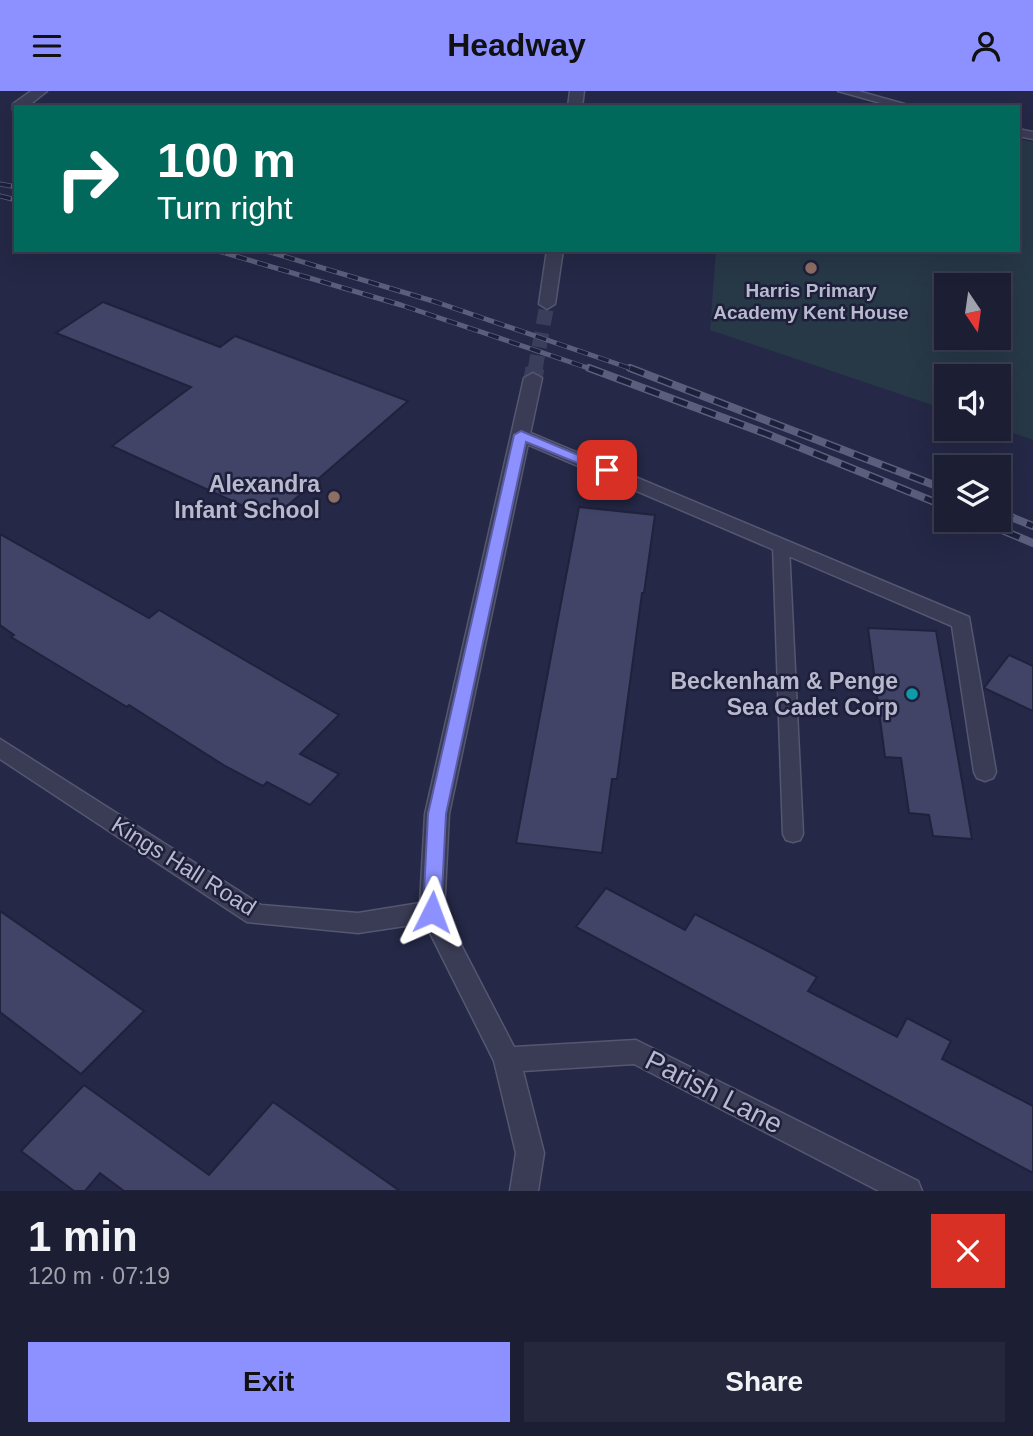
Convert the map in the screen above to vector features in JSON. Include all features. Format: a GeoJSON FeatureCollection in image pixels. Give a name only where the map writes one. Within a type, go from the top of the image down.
{"type":"FeatureCollection","features":[{"type":"Feature","properties":{"kind":"street"},"geometry":{"type":"LineString","coordinates":[[18,105],[40,91]]}},
{"type":"Feature","properties":{"kind":"street"},"geometry":{"type":"LineString","coordinates":[[547,304],[555,252]]}},
{"type":"Feature","properties":{"kind":"street"},"geometry":{"type":"LineString","coordinates":[[524,1191],[530,1153],[507,1060],[432,912],[437,814],[533,378]]}},
{"type":"Feature","properties":{"kind":"street"},"geometry":{"type":"LineString","coordinates":[[521,435],[962,622],[985,772]]}},
{"type":"Feature","properties":{"kind":"street","name":"Kings Hall Road"},"geometry":{"type":"LineString","coordinates":[[0,748],[256,915],[358,923],[432,912]]}},
{"type":"Feature","properties":{"kind":"street","name":"Parish Lane"},"geometry":{"type":"LineString","coordinates":[[507,1060],[636,1052],[908,1191]]}},
{"type":"Feature","properties":{"kind":"lane"},"geometry":{"type":"LineString","coordinates":[[844,91],[902,105]]}},
{"type":"Feature","properties":{"kind":"lane"},"geometry":{"type":"LineString","coordinates":[[780,546],[793,834]]}},
{"type":"Feature","properties":{"kind":"shaded area"},"geometry":{"type":"Polygon","coordinates":[[[1020,139],[1033,142],[1033,440],[1011,432],[1011,364],[934,364],[934,406],[710,330],[716,252],[1020,252],[1020,139]]]}},
{"type":"Feature","properties":{"kind":"building"},"geometry":{"type":"Polygon","coordinates":[[[103,302],[220,347],[235,336],[408,401],[272,519],[112,446],[191,387],[56,333],[103,302]]]}},
{"type":"Feature","properties":{"kind":"building"},"geometry":{"type":"Polygon","coordinates":[[[579,507],[655,515],[617,779],[612,779],[602,853],[516,843],[579,507]]]}},
{"type":"Feature","properties":{"kind":"building"},"geometry":{"type":"Polygon","coordinates":[[[0,534],[149,618],[159,610],[339,715],[300,754],[339,774],[310,805],[267,782],[263,786],[225,766],[129,705],[127,707],[11,637],[14,635],[0,625],[0,534]]]}},
{"type":"Feature","properties":{"kind":"building","name":"Beckenham & Penge Sea Cadet Corp"},"geometry":{"type":"Polygon","coordinates":[[[868,628],[936,631],[972,839],[933,836],[929,815],[909,813],[901,758],[885,757],[868,628]]]}},
{"type":"Feature","properties":{"kind":"building"},"geometry":{"type":"Polygon","coordinates":[[[1009,655],[1033,666],[1033,711],[984,688],[1009,655]]]}},
{"type":"Feature","properties":{"kind":"building"},"geometry":{"type":"Polygon","coordinates":[[[606,888],[685,930],[695,914],[764,949],[817,977],[808,991],[897,1037],[907,1018],[951,1041],[942,1059],[1033,1106],[1033,1173],[576,927],[606,888]]]}},
{"type":"Feature","properties":{"kind":"building"},"geometry":{"type":"Polygon","coordinates":[[[0,911],[144,1011],[81,1074],[0,1012],[0,911]]]}},
{"type":"Feature","properties":{"kind":"building"},"geometry":{"type":"Polygon","coordinates":[[[84,1085],[209,1175],[273,1102],[400,1191],[124,1191],[100,1173],[85,1191],[74,1191],[21,1151],[84,1085]]]}},
{"type":"Feature","properties":{"kind":"tunnel"},"geometry":{"type":"LineString","coordinates":[[535,370],[547,304]]}},
{"type":"Feature","properties":{"kind":"tunnel"},"geometry":{"type":"LineString","coordinates":[[533,378],[535,368]]}},
{"type":"Feature","properties":{"kind":"railway"},"geometry":{"type":"LineString","coordinates":[[0,184],[14,187]]}},
{"type":"Feature","properties":{"kind":"railway"},"geometry":{"type":"LineString","coordinates":[[0,196],[14,200]]}},
{"type":"Feature","properties":{"kind":"railway"},"geometry":{"type":"LineString","coordinates":[[222,252],[401,305],[594,370]]}},
{"type":"Feature","properties":{"kind":"railway"},"geometry":{"type":"LineString","coordinates":[[270,252],[436,302],[635,370]]}},
{"type":"Feature","properties":{"kind":"railway"},"geometry":{"type":"LineString","coordinates":[[589,368],[767,434],[934,502]]}},
{"type":"Feature","properties":{"kind":"railway"},"geometry":{"type":"LineString","coordinates":[[630,368],[934,485]]}},
{"type":"Feature","properties":{"kind":"railway"},"geometry":{"type":"LineString","coordinates":[[1011,517],[1033,526]]}},
{"type":"Feature","properties":{"kind":"railway"},"geometry":{"type":"LineString","coordinates":[[1007,532],[1033,543]]}},
{"type":"Feature","properties":{"kind":"place","name":"Harris Primary Academy Kent House"},"geometry":{"type":"Point","coordinates":[811,268]}},
{"type":"Feature","properties":{"kind":"place","name":"Alexandra Infant School"},"geometry":{"type":"Point","coordinates":[334,497]}},
{"type":"Feature","properties":{"kind":"place","name":"Beckenham & Penge Sea Cadet Corp"},"geometry":{"type":"Point","coordinates":[912,694]}},
{"type":"Feature","properties":{"kind":"route"},"geometry":{"type":"LineString","coordinates":[[432,912],[437,814],[521,435],[607,470]]}}]}
